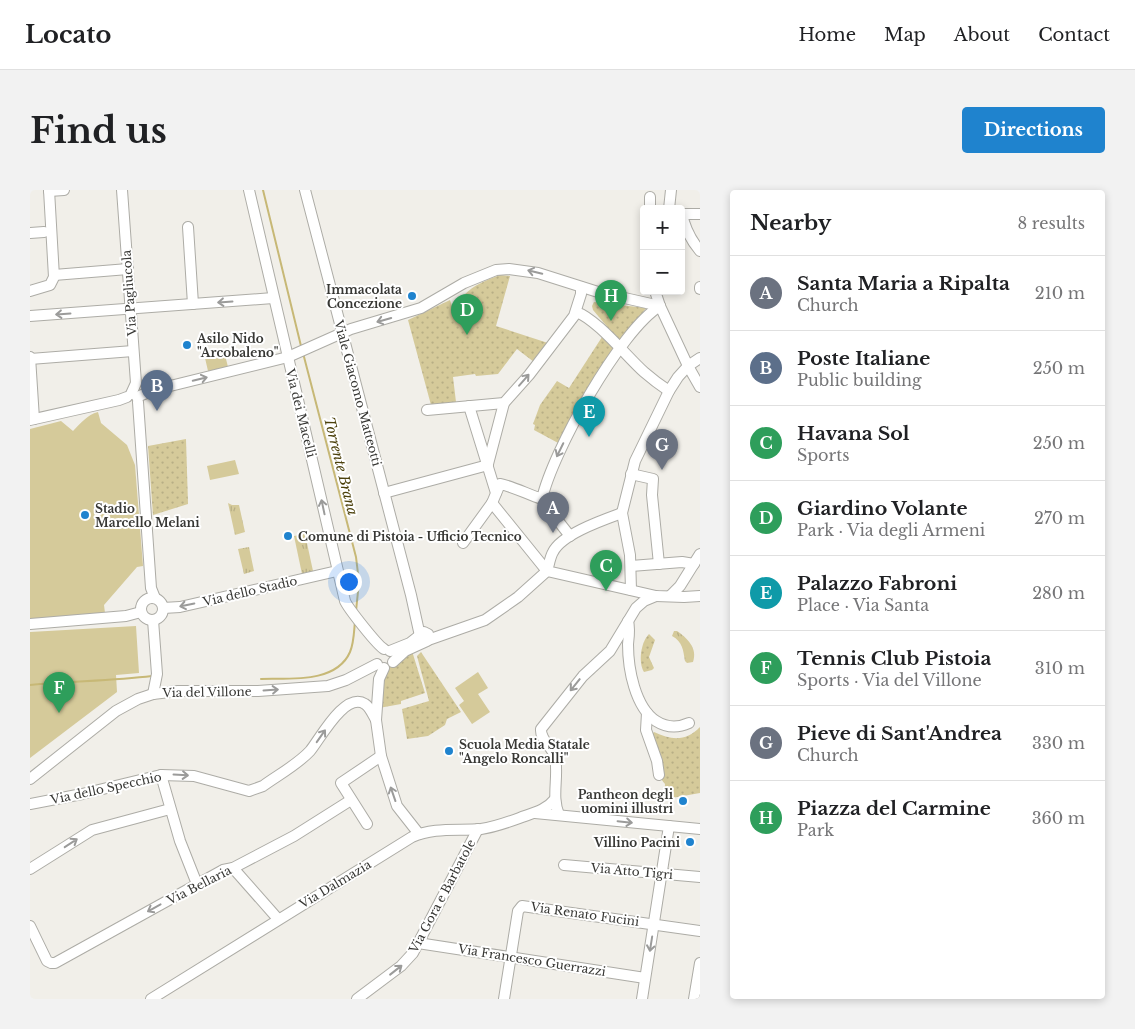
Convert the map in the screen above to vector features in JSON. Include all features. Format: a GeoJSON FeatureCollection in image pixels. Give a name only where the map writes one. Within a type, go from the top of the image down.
{"type":"FeatureCollection","features":[{"type":"Feature","properties":{"kind":"street"},"geometry":{"type":"LineString","coordinates":[[30,291],[50,285],[54,275],[49,191],[64,190]]}},
{"type":"Feature","properties":{"kind":"street","name":"Via Pagliucola"},"geometry":{"type":"LineString","coordinates":[[122,190],[136,383],[135,398]]}},
{"type":"Feature","properties":{"kind":"street","name":"Via dei Macelli"},"geometry":{"type":"LineString","coordinates":[[249,190],[273,298],[292,355],[344,601],[378,644],[387,650]]}},
{"type":"Feature","properties":{"kind":"street","name":"Viale Giacomo Matteotti"},"geometry":{"type":"LineString","coordinates":[[305,190],[411,595],[424,636]]}},
{"type":"Feature","properties":{"kind":"street"},"geometry":{"type":"LineString","coordinates":[[669,205],[671,190]]}},
{"type":"Feature","properties":{"kind":"street"},"geometry":{"type":"LineString","coordinates":[[650,197],[650,205]]}},
{"type":"Feature","properties":{"kind":"street"},"geometry":{"type":"LineString","coordinates":[[685,214],[700,214]]}},
{"type":"Feature","properties":{"kind":"street"},"geometry":{"type":"LineString","coordinates":[[188,227],[194,304]]}},
{"type":"Feature","properties":{"kind":"street"},"geometry":{"type":"LineString","coordinates":[[685,227],[691,240],[700,251]]}},
{"type":"Feature","properties":{"kind":"street"},"geometry":{"type":"LineString","coordinates":[[30,233],[44,232]]}},
{"type":"Feature","properties":{"kind":"street"},"geometry":{"type":"LineString","coordinates":[[54,275],[128,269]]}},
{"type":"Feature","properties":{"kind":"street"},"geometry":{"type":"LineString","coordinates":[[133,352],[30,358],[32,420],[135,398],[292,355],[343,333],[421,308],[464,284],[496,270],[528,271],[598,292],[660,306]]}},
{"type":"Feature","properties":{"kind":"street"},"geometry":{"type":"LineString","coordinates":[[488,465],[504,403],[529,375],[576,312],[582,292],[581,287]]}},
{"type":"Feature","properties":{"kind":"street"},"geometry":{"type":"LineString","coordinates":[[586,317],[584,309],[586,302],[590,296],[598,292]]}},
{"type":"Feature","properties":{"kind":"street"},"geometry":{"type":"LineString","coordinates":[[656,295],[688,366],[700,387]]}},
{"type":"Feature","properties":{"kind":"street"},"geometry":{"type":"LineString","coordinates":[[30,316],[273,298]]}},
{"type":"Feature","properties":{"kind":"street"},"geometry":{"type":"LineString","coordinates":[[463,543],[492,503],[500,484],[542,499],[549,472],[594,388],[621,348],[646,316],[660,306]]}},
{"type":"Feature","properties":{"kind":"street"},"geometry":{"type":"LineString","coordinates":[[576,312],[586,317],[621,348],[643,371],[669,391]]}},
{"type":"Feature","properties":{"kind":"street"},"geometry":{"type":"LineString","coordinates":[[636,608],[635,598],[631,590],[631,566],[622,513],[631,474],[636,456],[669,391],[688,366],[700,358]]}},
{"type":"Feature","properties":{"kind":"street"},"geometry":{"type":"LineString","coordinates":[[135,398],[151,595],[141,606],[141,612],[146,618],[153,620],[161,615],[163,608],[161,602],[151,595]]}},
{"type":"Feature","properties":{"kind":"street"},"geometry":{"type":"LineString","coordinates":[[427,410],[504,403]]}},
{"type":"Feature","properties":{"kind":"street"},"geometry":{"type":"LineString","coordinates":[[469,406],[496,493]]}},
{"type":"Feature","properties":{"kind":"street"},"geometry":{"type":"LineString","coordinates":[[384,493],[488,465]]}},
{"type":"Feature","properties":{"kind":"street"},"geometry":{"type":"LineString","coordinates":[[631,474],[653,478],[652,496],[659,564]]}},
{"type":"Feature","properties":{"kind":"street"},"geometry":{"type":"LineString","coordinates":[[492,503],[547,571],[656,596],[695,599]]}},
{"type":"Feature","properties":{"kind":"street"},"geometry":{"type":"LineString","coordinates":[[384,665],[374,659],[379,650],[387,650],[410,643],[424,636],[445,633],[476,624],[489,617],[518,597],[547,571],[553,551],[570,536],[589,525],[622,513]]}},
{"type":"Feature","properties":{"kind":"street"},"geometry":{"type":"LineString","coordinates":[[559,522],[570,536]]}},
{"type":"Feature","properties":{"kind":"street"},"geometry":{"type":"LineString","coordinates":[[631,566],[697,560]]}},
{"type":"Feature","properties":{"kind":"street"},"geometry":{"type":"LineString","coordinates":[[670,596],[680,586],[697,560]]}},
{"type":"Feature","properties":{"kind":"street","name":"Via dello Stadio"},"geometry":{"type":"LineString","coordinates":[[163,608],[180,607],[337,571]]}},
{"type":"Feature","properties":{"kind":"street"},"geometry":{"type":"LineString","coordinates":[[559,815],[555,799],[557,773],[554,756],[552,749],[542,737],[541,729],[583,676],[610,651],[636,608],[644,601],[656,596]]}},
{"type":"Feature","properties":{"kind":"street"},"geometry":{"type":"LineString","coordinates":[[30,624],[126,616],[141,612]]}},
{"type":"Feature","properties":{"kind":"street"},"geometry":{"type":"LineString","coordinates":[[153,620],[157,674],[153,694]]}},
{"type":"Feature","properties":{"kind":"street"},"geometry":{"type":"LineString","coordinates":[[628,621],[633,680],[646,713],[659,723],[667,726],[680,726],[689,723]]}},
{"type":"Feature","properties":{"kind":"street","name":"Via del Villone"},"geometry":{"type":"LineString","coordinates":[[30,779],[121,708],[153,694],[165,692],[258,691],[328,686],[384,665],[405,652],[424,636]]}},
{"type":"Feature","properties":{"kind":"street"},"geometry":{"type":"LineString","coordinates":[[387,650],[394,656],[384,665],[379,679],[376,720],[381,756],[397,806],[419,834]]}},
{"type":"Feature","properties":{"kind":"street"},"geometry":{"type":"LineString","coordinates":[[157,674],[165,692]]}},
{"type":"Feature","properties":{"kind":"street","name":"Via dello Specchio"},"geometry":{"type":"LineString","coordinates":[[30,804],[161,775],[194,776],[246,790],[256,790],[308,752],[335,717],[348,705],[359,702],[364,704],[369,708],[376,720]]}},
{"type":"Feature","properties":{"kind":"street"},"geometry":{"type":"LineString","coordinates":[[646,713],[646,730],[657,761],[659,776]]}},
{"type":"Feature","properties":{"kind":"street"},"geometry":{"type":"LineString","coordinates":[[367,824],[342,785],[343,781],[381,756]]}},
{"type":"Feature","properties":{"kind":"street"},"geometry":{"type":"LineString","coordinates":[[161,775],[180,841],[197,884]]}},
{"type":"Feature","properties":{"kind":"street","name":"Via Dalmazia"},"geometry":{"type":"LineString","coordinates":[[151,999],[278,919],[419,834],[494,826],[546,807],[555,799]]}},
{"type":"Feature","properties":{"kind":"street","name":"Via Bellaria"},"geometry":{"type":"LineString","coordinates":[[30,926],[46,959],[50,964],[54,963],[223,870],[233,868],[298,833],[351,800]]}},
{"type":"Feature","properties":{"kind":"street"},"geometry":{"type":"LineString","coordinates":[[30,869],[89,832],[170,809]]}},
{"type":"Feature","properties":{"kind":"street","name":"Via Dalmazia"},"geometry":{"type":"LineString","coordinates":[[534,812],[700,829]]}},
{"type":"Feature","properties":{"kind":"street"},"geometry":{"type":"LineString","coordinates":[[642,999],[669,826]]}},
{"type":"Feature","properties":{"kind":"street","name":"Via Gora e Barbatole"},"geometry":{"type":"LineString","coordinates":[[357,999],[401,966],[413,953],[478,829]]}},
{"type":"Feature","properties":{"kind":"street","name":"Via Atto Tigri"},"geometry":{"type":"LineString","coordinates":[[564,865],[700,877]]}},
{"type":"Feature","properties":{"kind":"street"},"geometry":{"type":"LineString","coordinates":[[233,868],[278,919]]}},
{"type":"Feature","properties":{"kind":"street","name":"Via Renato Fucini"},"geometry":{"type":"LineString","coordinates":[[511,957],[518,911],[522,906],[700,931]]}},
{"type":"Feature","properties":{"kind":"street","name":"Via Francesco Guerrazzi"},"geometry":{"type":"LineString","coordinates":[[418,943],[645,978]]}},
{"type":"Feature","properties":{"kind":"street"},"geometry":{"type":"LineString","coordinates":[[504,999],[511,957]]}},
{"type":"Feature","properties":{"kind":"street"},"geometry":{"type":"LineString","coordinates":[[694,999],[700,963]]}},
{"type":"Feature","properties":{"kind":"green space"},"geometry":{"type":"Polygon","coordinates":[[[500,275],[510,276],[496,326],[548,343],[534,362],[517,349],[498,374],[476,376],[475,374],[453,377],[456,402],[431,405],[408,320],[450,300],[455,315],[468,311],[464,295],[480,283],[500,275]]]}},
{"type":"Feature","properties":{"kind":"green space"},"geometry":{"type":"Polygon","coordinates":[[[594,302],[646,308],[621,343],[593,310],[594,302]]]}},
{"type":"Feature","properties":{"kind":"green space"},"geometry":{"type":"Polygon","coordinates":[[[602,337],[615,346],[615,348],[560,444],[534,430],[535,425],[533,424],[540,405],[557,381],[569,388],[602,337]]]}},
{"type":"Feature","properties":{"kind":"green space"},"geometry":{"type":"Polygon","coordinates":[[[224,351],[228,367],[208,371],[205,358],[216,356],[215,353],[224,351]]]}},
{"type":"Feature","properties":{"kind":"green space","name":"Stadio Marcello Melani"},"geometry":{"type":"Polygon","coordinates":[[[98,412],[101,423],[127,445],[135,465],[143,566],[137,567],[104,605],[105,613],[30,619],[30,429],[61,421],[73,431],[87,417],[98,412]]]}},
{"type":"Feature","properties":{"kind":"green space"},"geometry":{"type":"Polygon","coordinates":[[[186,439],[188,504],[153,515],[148,446],[186,439]]]}},
{"type":"Feature","properties":{"kind":"green space"},"geometry":{"type":"Polygon","coordinates":[[[235,460],[239,474],[210,480],[207,466],[235,460]]]}},
{"type":"Feature","properties":{"kind":"green space"},"geometry":{"type":"Polygon","coordinates":[[[228,503],[239,505],[245,532],[235,535],[228,503]]]}},
{"type":"Feature","properties":{"kind":"green space"},"geometry":{"type":"Polygon","coordinates":[[[305,534],[313,571],[302,574],[294,536],[305,534]]]}},
{"type":"Feature","properties":{"kind":"green space"},"geometry":{"type":"Polygon","coordinates":[[[249,547],[254,571],[244,574],[238,549],[249,547]]]}},
{"type":"Feature","properties":{"kind":"green space"},"geometry":{"type":"Polygon","coordinates":[[[136,626],[139,673],[116,675],[117,692],[30,758],[30,632],[136,626]]]}},
{"type":"Feature","properties":{"kind":"green space"},"geometry":{"type":"Polygon","coordinates":[[[674,631],[681,634],[691,644],[694,652],[693,662],[687,663],[685,661],[680,644],[672,636],[674,631]]]}},
{"type":"Feature","properties":{"kind":"green space"},"geometry":{"type":"Polygon","coordinates":[[[649,634],[655,640],[649,657],[654,668],[644,672],[641,663],[641,652],[649,634]]]}},
{"type":"Feature","properties":{"kind":"green space"},"geometry":{"type":"Polygon","coordinates":[[[412,651],[425,693],[401,701],[401,704],[379,708],[383,679],[391,662],[412,651]]]}},
{"type":"Feature","properties":{"kind":"green space"},"geometry":{"type":"Polygon","coordinates":[[[421,652],[461,712],[447,719],[445,725],[428,736],[407,739],[402,709],[429,701],[417,656],[421,652]]]}},
{"type":"Feature","properties":{"kind":"green space"},"geometry":{"type":"Polygon","coordinates":[[[478,672],[488,688],[478,694],[490,712],[472,724],[459,705],[464,701],[455,688],[478,672]]]}},
{"type":"Feature","properties":{"kind":"green space"},"geometry":{"type":"Polygon","coordinates":[[[700,727],[700,793],[666,799],[667,796],[664,795],[665,784],[661,779],[660,765],[650,737],[654,732],[672,738],[684,737],[695,732],[700,727]]]}},
{"type":"Feature","properties":{"kind":"waterway","name":"Torrente Brana"},"geometry":{"type":"LineString","coordinates":[[263,190],[301,346]]}},
{"type":"Feature","properties":{"kind":"waterway","name":"Torrente Brana"},"geometry":{"type":"LineString","coordinates":[[303,353],[356,557],[359,582],[356,611]]}},
{"type":"Feature","properties":{"kind":"waterway","name":"Torrente Brana"},"geometry":{"type":"LineString","coordinates":[[261,679],[310,677],[334,670],[350,652],[355,621]]}},
{"type":"Feature","properties":{"kind":"waterway","name":"Torrente Brana"},"geometry":{"type":"LineString","coordinates":[[30,685],[152,676]]}},
{"type":"Feature","properties":{"kind":"place","name":"Immacolata Concezione"},"geometry":{"type":"Point","coordinates":[412,296]}},
{"type":"Feature","properties":{"kind":"place","name":"Piazza del Carmine"},"geometry":{"type":"Point","coordinates":[611,321]}},
{"type":"Feature","properties":{"kind":"place","name":"Giardino Volante"},"geometry":{"type":"Point","coordinates":[467,335]}},
{"type":"Feature","properties":{"kind":"place","name":"Asilo Nido \"Arcobaleno\""},"geometry":{"type":"Point","coordinates":[187,345]}},
{"type":"Feature","properties":{"kind":"place","name":"Poste Italiane"},"geometry":{"type":"Point","coordinates":[157,411]}},
{"type":"Feature","properties":{"kind":"place","name":"Palazzo Fabroni"},"geometry":{"type":"Point","coordinates":[589,437]}},
{"type":"Feature","properties":{"kind":"place","name":"Pieve di Sant'Andrea"},"geometry":{"type":"Point","coordinates":[662,470]}},
{"type":"Feature","properties":{"kind":"place","name":"Stadio Marcello Melani"},"geometry":{"type":"Point","coordinates":[85,515]}},
{"type":"Feature","properties":{"kind":"place","name":"Santa Maria a Ripalta"},"geometry":{"type":"Point","coordinates":[553,533]}},
{"type":"Feature","properties":{"kind":"place","name":"Comune di Pistoia - Ufficio Tecnico"},"geometry":{"type":"Point","coordinates":[288,536]}},
{"type":"Feature","properties":{"kind":"place","name":"Havana Sol"},"geometry":{"type":"Point","coordinates":[606,591]}},
{"type":"Feature","properties":{"kind":"place","name":"Tennis Club Pistoia"},"geometry":{"type":"Point","coordinates":[59,713]}},
{"type":"Feature","properties":{"kind":"place","name":"Scuola Media Statale \"Angelo Roncalli\""},"geometry":{"type":"Point","coordinates":[449,751]}},
{"type":"Feature","properties":{"kind":"place","name":"Pantheon degli uomini illustri"},"geometry":{"type":"Point","coordinates":[683,801]}},
{"type":"Feature","properties":{"kind":"place","name":"Villino Pacini"},"geometry":{"type":"Point","coordinates":[690,842]}}]}
